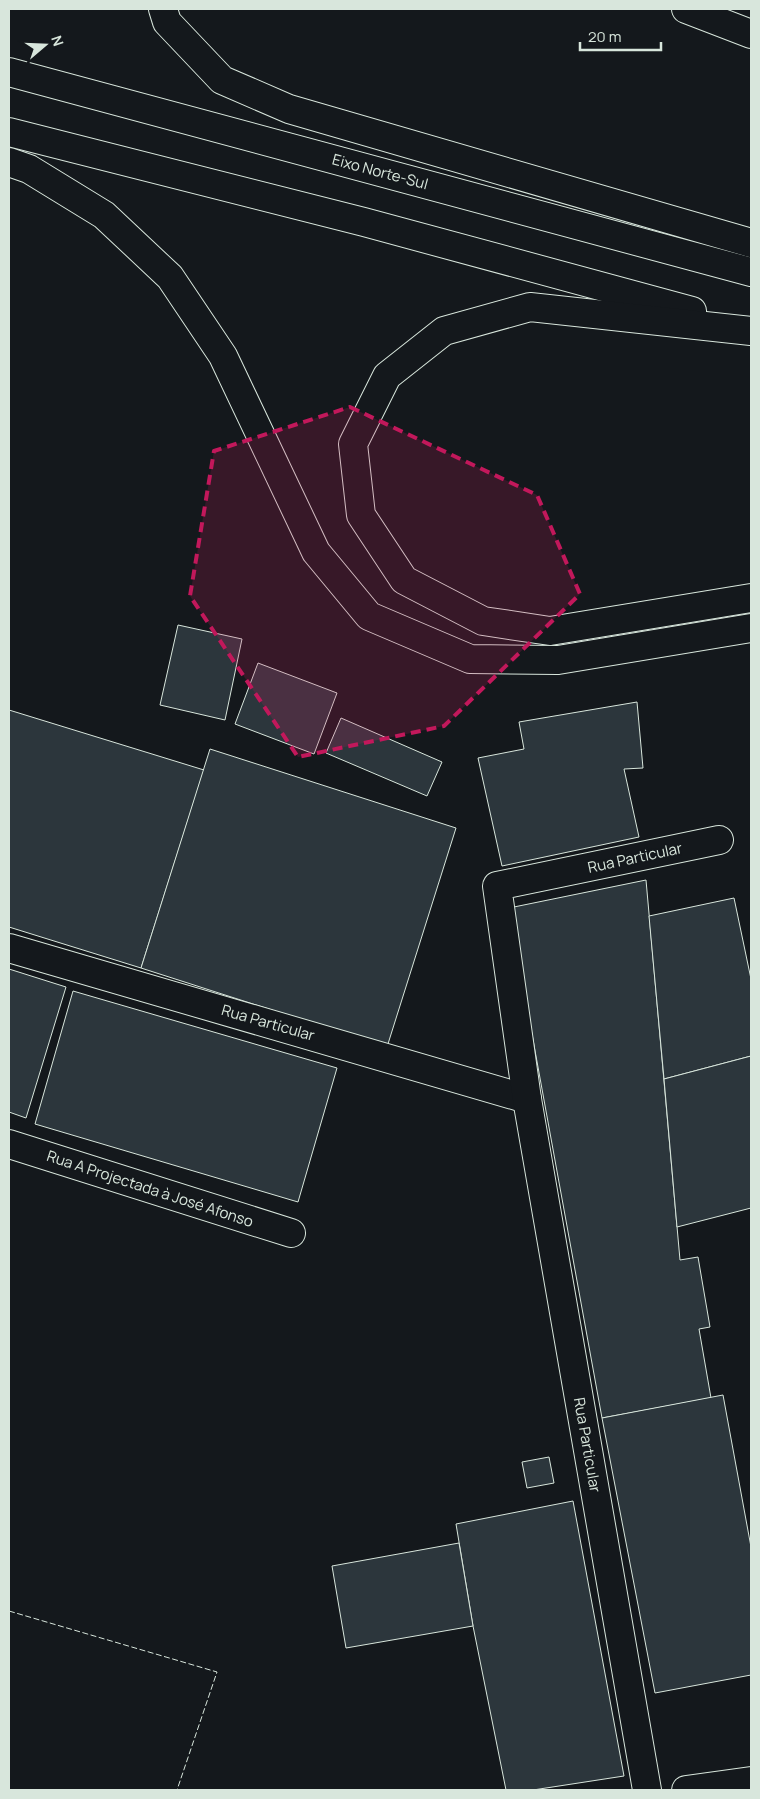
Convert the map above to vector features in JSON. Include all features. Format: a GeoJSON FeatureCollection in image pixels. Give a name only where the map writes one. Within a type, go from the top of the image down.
{"type":"FeatureCollection","features":[{"type":"Feature","properties":{"kind":"main road"},"geometry":{"type":"LineString","coordinates":[[163,9],[167,22],[222,80],[289,110],[751,243]]}},
{"type":"Feature","properties":{"kind":"main road"},"geometry":{"type":"LineString","coordinates":[[686,9],[751,34]]}},
{"type":"Feature","properties":{"kind":"main road","name":"Eixo Norte-Sul"},"geometry":{"type":"LineString","coordinates":[[9,72],[751,272]]}},
{"type":"Feature","properties":{"kind":"main road"},"geometry":{"type":"LineString","coordinates":[[9,132],[364,222],[751,329]]}},
{"type":"Feature","properties":{"kind":"main road"},"geometry":{"type":"LineString","coordinates":[[9,162],[29,169],[104,215],[170,277],[223,356],[316,552],[369,616],[470,659],[558,660],[751,628]]}},
{"type":"Feature","properties":{"kind":"main road"},"geometry":{"type":"LineString","coordinates":[[751,329],[530,307],[444,331],[387,376],[353,444],[361,515],[404,580],[483,621],[550,631],[751,598]]}},
{"type":"Feature","properties":{"kind":"main road","name":"Rua Particular"},"geometry":{"type":"LineString","coordinates":[[647,1790],[527,1099],[497,886],[719,840]]}},
{"type":"Feature","properties":{"kind":"main road","name":"Rua Particular"},"geometry":{"type":"LineString","coordinates":[[9,948],[527,1099]]}},
{"type":"Feature","properties":{"kind":"main road","name":"Rua A Projectada à José Afonso"},"geometry":{"type":"LineString","coordinates":[[9,1144],[291,1234]]}},
{"type":"Feature","properties":{"kind":"main road"},"geometry":{"type":"LineString","coordinates":[[686,1790],[751,1781]]}},
{"type":"Feature","properties":{"kind":"highlighted area"},"geometry":{"type":"Polygon","coordinates":[[[350,407],[537,495],[580,594],[444,726],[298,757],[190,596],[214,451],[350,407]]]}},
{"type":"Feature","properties":{"kind":"building"},"geometry":{"type":"Polygon","coordinates":[[[178,625],[242,639],[225,720],[160,705],[178,625]]]}},
{"type":"Feature","properties":{"kind":"building"},"geometry":{"type":"Polygon","coordinates":[[[258,663],[337,693],[314,754],[235,724],[258,663]]]}},
{"type":"Feature","properties":{"kind":"building"},"geometry":{"type":"Polygon","coordinates":[[[637,702],[643,768],[624,769],[639,837],[502,866],[478,758],[524,749],[519,722],[637,702]]]}},
{"type":"Feature","properties":{"kind":"building"},"geometry":{"type":"Polygon","coordinates":[[[9,710],[204,770],[141,968],[9,927],[9,710]]]}},
{"type":"Feature","properties":{"kind":"building"},"geometry":{"type":"Polygon","coordinates":[[[341,718],[442,762],[427,796],[326,753],[341,718]]]}},
{"type":"Feature","properties":{"kind":"building"},"geometry":{"type":"Polygon","coordinates":[[[210,749],[456,828],[387,1047],[141,968],[210,749]]]}},
{"type":"Feature","properties":{"kind":"building"},"geometry":{"type":"Polygon","coordinates":[[[646,880],[680,1260],[698,1257],[710,1327],[699,1329],[711,1398],[602,1418],[509,908],[646,880]]]}},
{"type":"Feature","properties":{"kind":"building"},"geometry":{"type":"Polygon","coordinates":[[[734,898],[751,979],[751,1056],[664,1079],[649,916],[734,898]]]}},
{"type":"Feature","properties":{"kind":"building"},"geometry":{"type":"Polygon","coordinates":[[[9,969],[66,987],[26,1118],[9,1112],[9,969]]]}},
{"type":"Feature","properties":{"kind":"building"},"geometry":{"type":"Polygon","coordinates":[[[73,991],[337,1068],[298,1202],[35,1124],[73,991]]]}},
{"type":"Feature","properties":{"kind":"building"},"geometry":{"type":"Polygon","coordinates":[[[751,1056],[751,1208],[677,1227],[664,1079],[751,1056]]]}},
{"type":"Feature","properties":{"kind":"building"},"geometry":{"type":"Polygon","coordinates":[[[723,1395],[751,1547],[751,1675],[655,1693],[602,1418],[723,1395]]]}},
{"type":"Feature","properties":{"kind":"building"},"geometry":{"type":"Polygon","coordinates":[[[549,1457],[554,1483],[527,1488],[522,1462],[549,1457]]]}},
{"type":"Feature","properties":{"kind":"building"},"geometry":{"type":"Polygon","coordinates":[[[573,1501],[624,1776],[533,1790],[506,1790],[473,1626],[456,1524],[573,1501]]]}},
{"type":"Feature","properties":{"kind":"building"},"geometry":{"type":"Polygon","coordinates":[[[459,1543],[473,1626],[346,1648],[332,1566],[459,1543]]]}},
{"type":"Feature","properties":{"kind":"fence"},"geometry":{"type":"LineString","coordinates":[[9,1611],[217,1672],[177,1790]]}}]}
